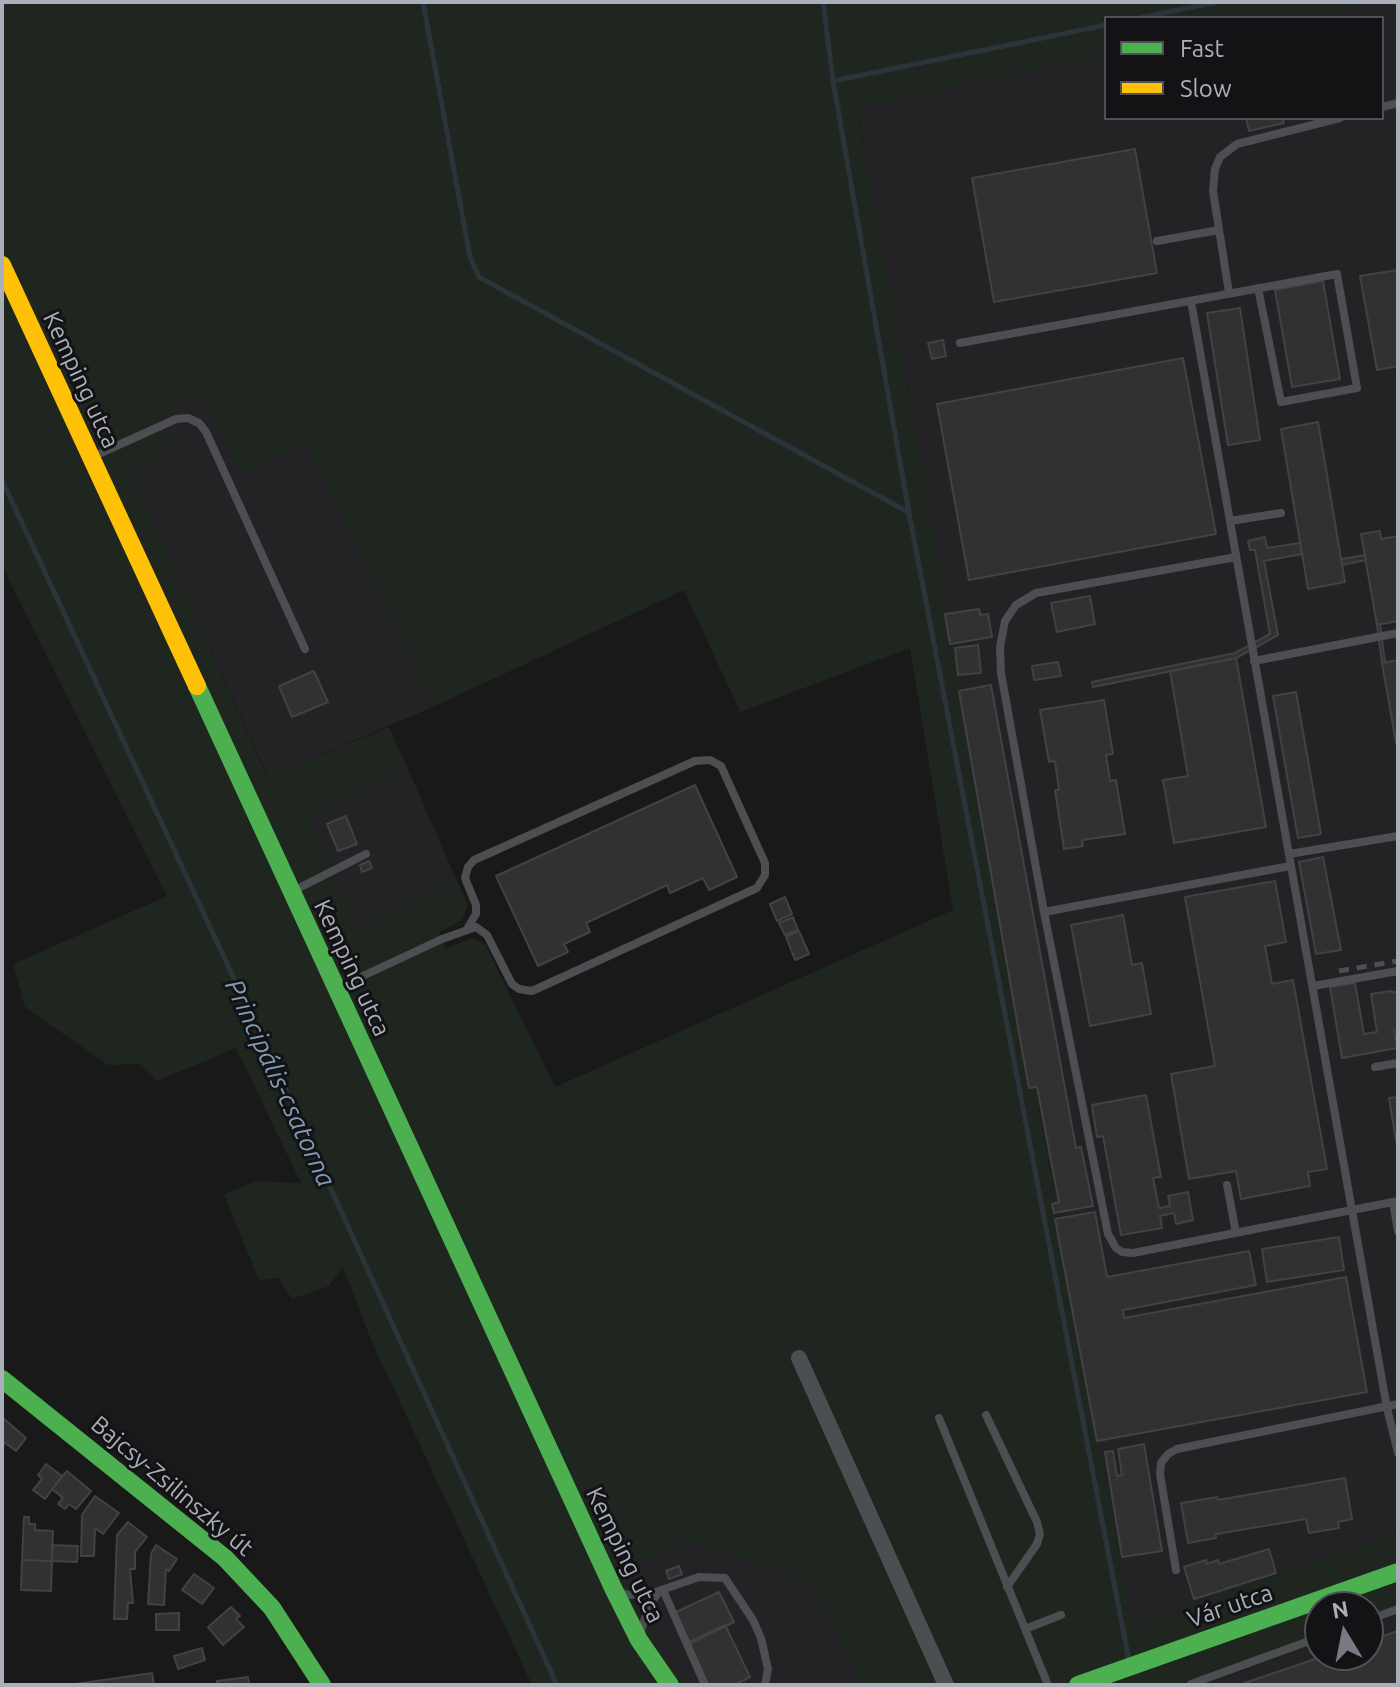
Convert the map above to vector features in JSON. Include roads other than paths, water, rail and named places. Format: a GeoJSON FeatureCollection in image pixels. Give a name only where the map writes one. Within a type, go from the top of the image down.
{"type":"FeatureCollection","features":[{"type":"Feature","properties":{"kind":"main road","name":"Kemping utca"},"geometry":{"type":"LineString","coordinates":[[2,265],[614,1590],[639,1640],[670,1685]]}},
{"type":"Feature","properties":{"kind":"main road","name":"Bajcsy-Zsilinszky út"},"geometry":{"type":"LineString","coordinates":[[2,1379],[225,1558],[272,1608],[322,1685]]}},
{"type":"Feature","properties":{"kind":"main road","name":"Vár utca"},"geometry":{"type":"LineString","coordinates":[[1078,1685],[1398,1572]]}},
{"type":"Feature","properties":{"kind":"street"},"geometry":{"type":"LineString","coordinates":[[799,1358],[946,1685]]}},
{"type":"Feature","properties":{"kind":"lane"},"geometry":{"type":"LineString","coordinates":[[1229,293],[1214,177],[1220,157],[1237,144],[1332,120]]}},
{"type":"Feature","properties":{"kind":"lane"},"geometry":{"type":"LineString","coordinates":[[1157,241],[1219,230]]}},
{"type":"Feature","properties":{"kind":"lane"},"geometry":{"type":"LineString","coordinates":[[960,343],[1229,293],[1337,274],[1357,388],[1281,402],[1258,288]]}},
{"type":"Feature","properties":{"kind":"lane"},"geometry":{"type":"LineString","coordinates":[[1191,301],[1387,1408],[1398,1453]]}},
{"type":"Feature","properties":{"kind":"lane"},"geometry":{"type":"LineString","coordinates":[[90,457],[176,419],[188,418],[199,423],[206,432],[305,649]]}},
{"type":"Feature","properties":{"kind":"lane"},"geometry":{"type":"LineString","coordinates":[[1230,521],[1281,513]]}},
{"type":"Feature","properties":{"kind":"lane"},"geometry":{"type":"LineString","coordinates":[[1236,557],[1036,593],[1016,605],[1005,621],[1000,647],[1001,673],[1044,912],[1111,1241],[1122,1252],[1133,1253],[1396,1202],[1398,1231]]}},
{"type":"Feature","properties":{"kind":"lane"},"geometry":{"type":"LineString","coordinates":[[1254,661],[1398,633]]}},
{"type":"Feature","properties":{"kind":"lane"},"geometry":{"type":"LineString","coordinates":[[335,989],[476,927],[484,931],[512,984],[523,991],[532,991],[757,888],[765,875],[765,863],[721,766],[710,760],[695,761],[474,860],[465,878],[476,905],[476,914],[467,929]]}},
{"type":"Feature","properties":{"kind":"lane"},"geometry":{"type":"LineString","coordinates":[[1289,854],[1398,836]]}},
{"type":"Feature","properties":{"kind":"lane"},"geometry":{"type":"LineString","coordinates":[[291,892],[366,854]]}},
{"type":"Feature","properties":{"kind":"lane"},"geometry":{"type":"LineString","coordinates":[[1044,912],[1290,866]]}},
{"type":"Feature","properties":{"kind":"lane"},"geometry":{"type":"LineString","coordinates":[[1313,986],[1398,971]]}},
{"type":"Feature","properties":{"kind":"lane"},"geometry":{"type":"LineString","coordinates":[[1375,1067],[1398,1063]]}},
{"type":"Feature","properties":{"kind":"lane"},"geometry":{"type":"LineString","coordinates":[[1227,1185],[1236,1233]]}},
{"type":"Feature","properties":{"kind":"lane"},"geometry":{"type":"LineString","coordinates":[[1176,1570],[1160,1474],[1161,1463],[1168,1454],[1177,1449],[1398,1404]]}},
{"type":"Feature","properties":{"kind":"lane"},"geometry":{"type":"LineString","coordinates":[[986,1415],[1040,1534],[1037,1544],[1007,1587]]}},
{"type":"Feature","properties":{"kind":"lane"},"geometry":{"type":"LineString","coordinates":[[939,1418],[1048,1685]]}},
{"type":"Feature","properties":{"kind":"lane"},"geometry":{"type":"LineString","coordinates":[[614,1590],[628,1595],[660,1591],[705,1576],[729,1582],[761,1638],[768,1669],[765,1685]]}},
{"type":"Feature","properties":{"kind":"lane"},"geometry":{"type":"LineString","coordinates":[[639,1640],[649,1606],[660,1591]]}},
{"type":"Feature","properties":{"kind":"lane"},"geometry":{"type":"LineString","coordinates":[[660,1591],[705,1685]]}},
{"type":"Feature","properties":{"kind":"lane"},"geometry":{"type":"LineString","coordinates":[[1025,1629],[1061,1615]]}},
{"type":"Feature","properties":{"kind":"lane"},"geometry":{"type":"LineString","coordinates":[[1191,1684],[1304,1643]]}},
{"type":"Feature","properties":{"kind":"waterway"},"geometry":{"type":"LineString","coordinates":[[423,2],[470,257],[479,277],[908,512]]}},
{"type":"Feature","properties":{"kind":"waterway"},"geometry":{"type":"LineString","coordinates":[[823,2],[833,81],[909,513],[1129,1661]]}},
{"type":"Feature","properties":{"kind":"waterway"},"geometry":{"type":"LineString","coordinates":[[1149,16],[1217,2]]}},
{"type":"Feature","properties":{"kind":"waterway"},"geometry":{"type":"LineString","coordinates":[[833,81],[1104,25]]}},
{"type":"Feature","properties":{"kind":"waterway","name":"Principális-csatorna"},"geometry":{"type":"LineString","coordinates":[[2,480],[284,1086],[557,1685]]}},
{"type":"Feature","properties":{"kind":"railway"},"geometry":{"type":"LineString","coordinates":[[1339,971],[1398,961]]}}]}
